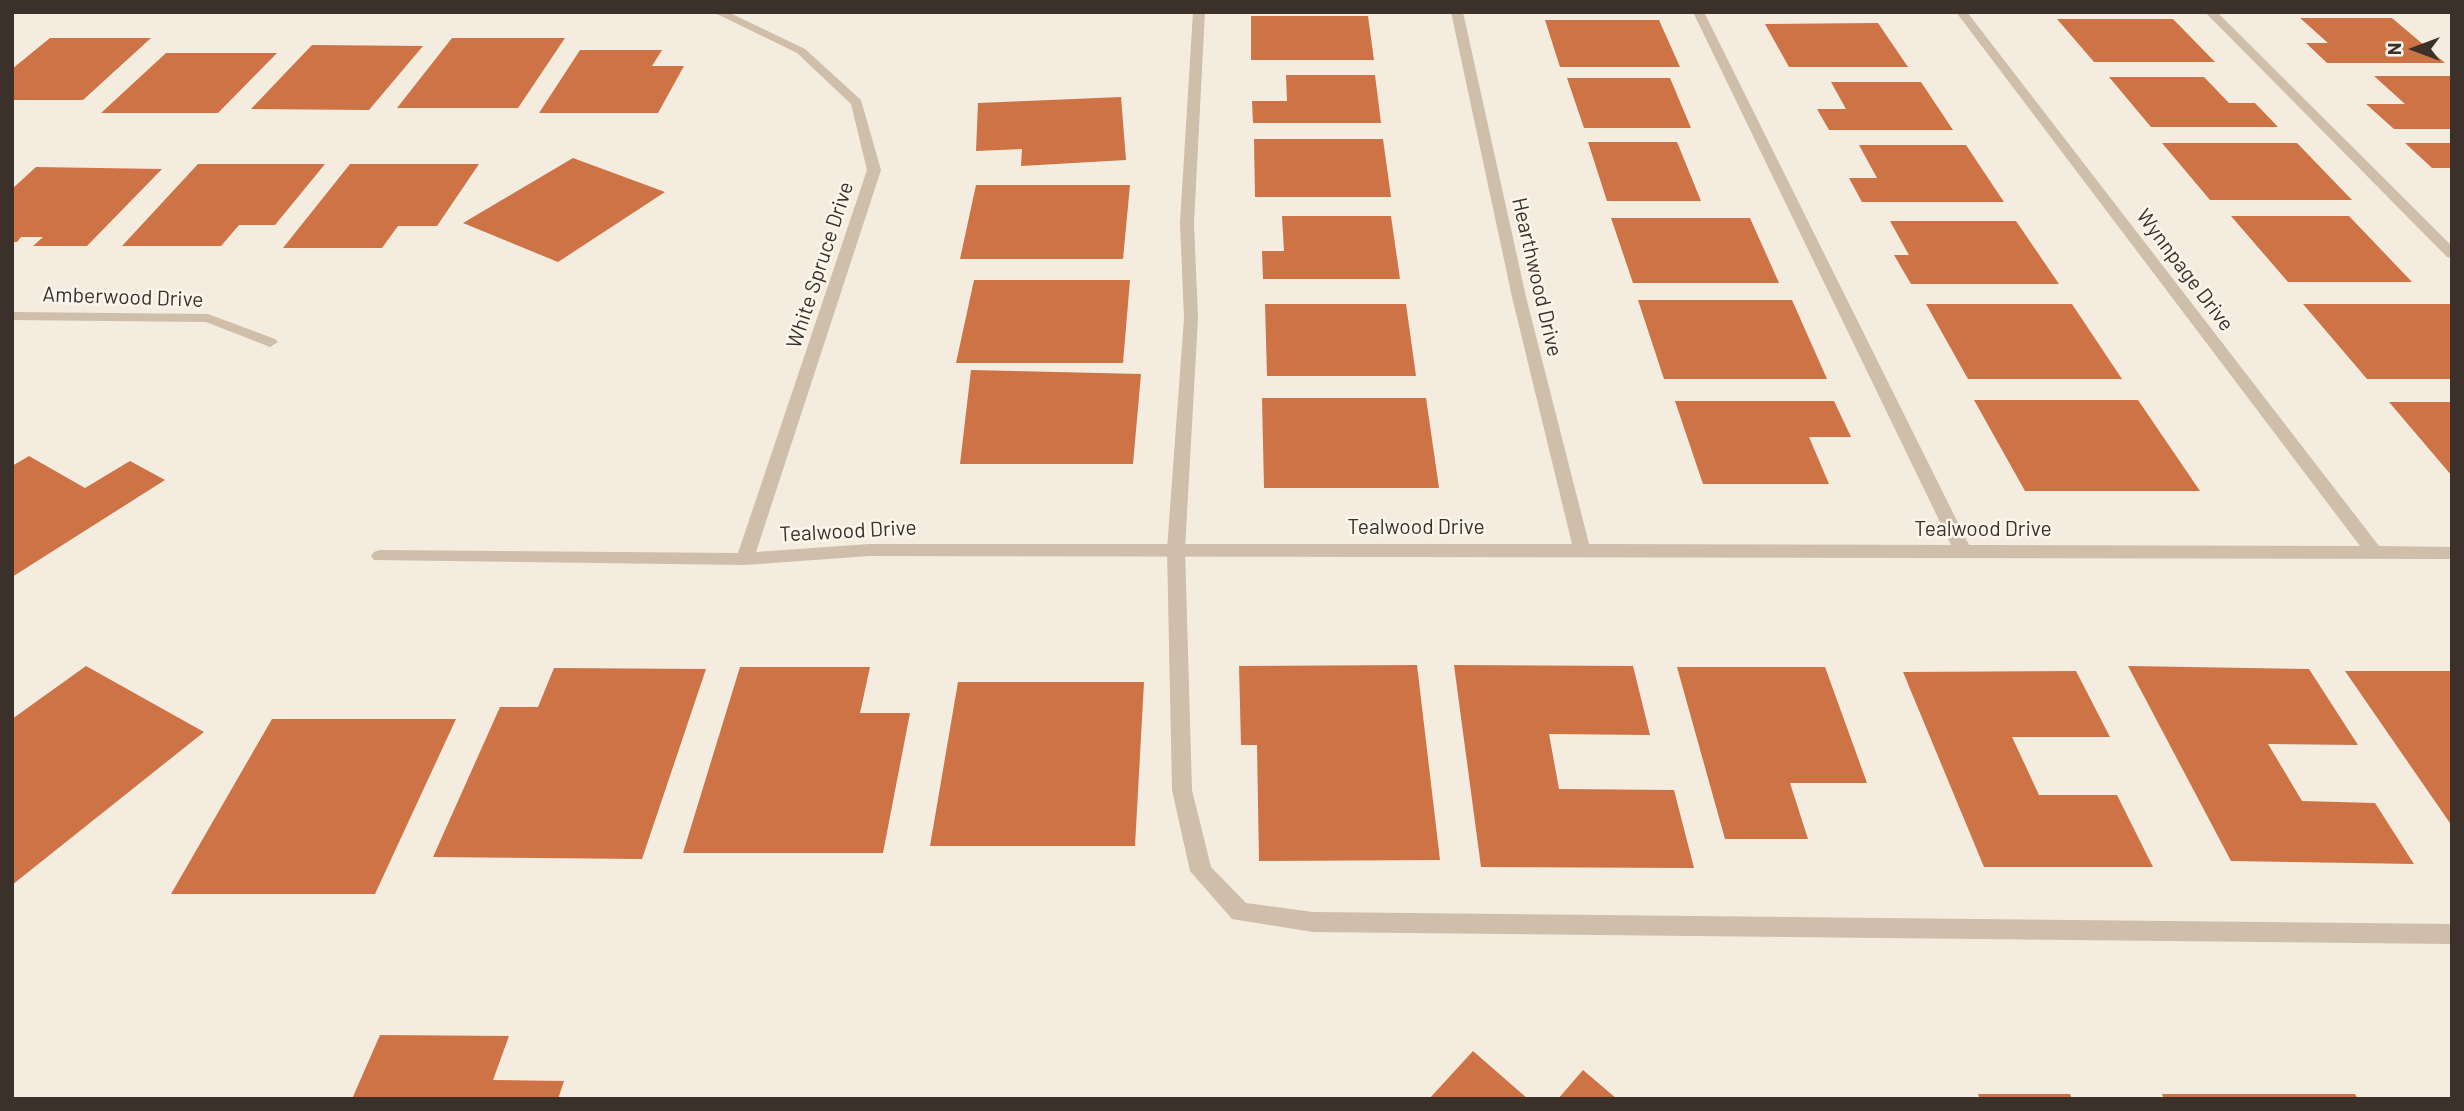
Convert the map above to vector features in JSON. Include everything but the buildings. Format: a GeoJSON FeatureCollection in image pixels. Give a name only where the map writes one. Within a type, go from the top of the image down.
{"type":"FeatureCollection","features":[{"type":"Feature","properties":{"kind":"street","name":"White Spruce Drive"},"geometry":{"type":"LineString","coordinates":[[718,12],[801,51],[857,103],[874,170],[745,559]]}},
{"type":"Feature","properties":{"kind":"street"},"geometry":{"type":"LineString","coordinates":[[1199,12],[1187,223],[1191,318],[1176,549],[1182,790],[1201,871],[1240,912],[1313,922],[2452,934]]}},
{"type":"Feature","properties":{"kind":"street","name":"Hearthwood Drive"},"geometry":{"type":"LineString","coordinates":[[1457,12],[1519,297],[1582,550]]}},
{"type":"Feature","properties":{"kind":"street"},"geometry":{"type":"LineString","coordinates":[[1698,12],[1963,551]]}},
{"type":"Feature","properties":{"kind":"street","name":"Wynnpage Drive"},"geometry":{"type":"LineString","coordinates":[[1961,12],[2374,553]]}},
{"type":"Feature","properties":{"kind":"street"},"geometry":{"type":"LineString","coordinates":[[2210,12],[2452,254]]}},
{"type":"Feature","properties":{"kind":"street","name":"Amberwood Drive"},"geometry":{"type":"LineString","coordinates":[[12,316],[208,318],[271,342]]}},
{"type":"Feature","properties":{"kind":"street","name":"Tealwood Drive"},"geometry":{"type":"LineString","coordinates":[[380,556],[745,559],[869,550],[1176,549],[2452,553]]}}]}
